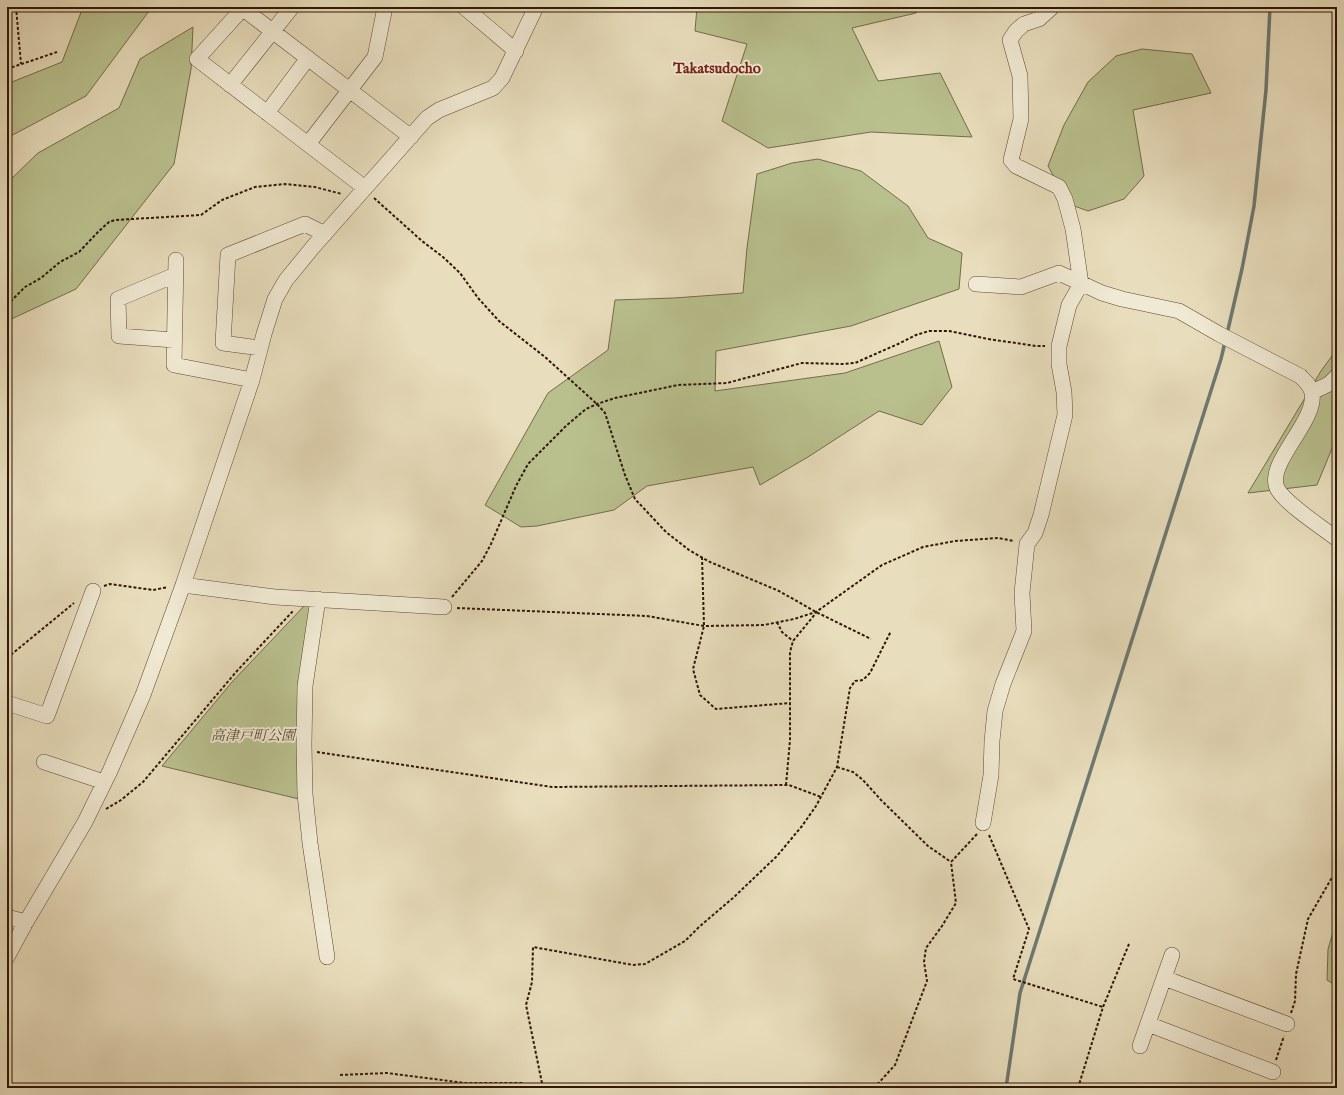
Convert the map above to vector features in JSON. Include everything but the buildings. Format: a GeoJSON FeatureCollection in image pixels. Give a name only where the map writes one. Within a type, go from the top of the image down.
{"type":"FeatureCollection","features":[{"type":"Feature","properties":{"kind":"street"},"geometry":{"type":"LineString","coordinates":[[230,85],[292,7]]}},
{"type":"Feature","properties":{"kind":"street"},"geometry":{"type":"LineString","coordinates":[[464,7],[516,51]]}},
{"type":"Feature","properties":{"kind":"street"},"geometry":{"type":"LineString","coordinates":[[7,957],[85,822],[143,695],[184,585],[252,380],[275,299],[286,280],[427,118],[439,110],[493,88],[502,78],[536,7]]}},
{"type":"Feature","properties":{"kind":"street"},"geometry":{"type":"LineString","coordinates":[[983,823],[991,775],[995,711],[1003,684],[1024,631],[1022,594],[1027,544],[1035,533],[1041,516],[1065,414],[1064,392],[1059,364],[1058,346],[1069,305],[1081,284],[1073,229],[1065,200],[1059,187],[1016,166],[1011,160],[1021,119],[1020,76],[1010,40],[1016,31],[1024,24],[1039,19],[1052,7]]}},
{"type":"Feature","properties":{"kind":"street"},"geometry":{"type":"LineString","coordinates":[[361,193],[308,144],[197,60],[243,8],[272,32],[411,137]]}},
{"type":"Feature","properties":{"kind":"street"},"geometry":{"type":"LineString","coordinates":[[308,144],[375,57],[382,9]]}},
{"type":"Feature","properties":{"kind":"street"},"geometry":{"type":"LineString","coordinates":[[267,113],[308,58]]}},
{"type":"Feature","properties":{"kind":"street"},"geometry":{"type":"LineString","coordinates":[[260,348],[223,343],[228,255],[305,224],[325,234]]}},
{"type":"Feature","properties":{"kind":"street"},"geometry":{"type":"LineString","coordinates":[[176,260],[174,365],[252,380]]}},
{"type":"Feature","properties":{"kind":"street"},"geometry":{"type":"LineString","coordinates":[[976,284],[1021,287],[1059,273],[1102,294],[1179,311],[1219,334],[1300,376],[1308,384],[1312,392],[1312,402],[1307,415],[1279,466],[1276,486],[1280,493],[1288,501],[1337,539]]}},
{"type":"Feature","properties":{"kind":"street"},"geometry":{"type":"LineString","coordinates":[[174,340],[118,336],[118,299],[175,275]]}},
{"type":"Feature","properties":{"kind":"street"},"geometry":{"type":"LineString","coordinates":[[1312,392],[1329,384],[1337,376]]}},
{"type":"Feature","properties":{"kind":"street"},"geometry":{"type":"LineString","coordinates":[[184,585],[275,597],[444,607]]}},
{"type":"Feature","properties":{"kind":"street"},"geometry":{"type":"LineString","coordinates":[[7,703],[47,716],[93,591]]}},
{"type":"Feature","properties":{"kind":"street"},"geometry":{"type":"LineString","coordinates":[[311,599],[304,744],[305,794],[310,843],[327,957]]}},
{"type":"Feature","properties":{"kind":"street"},"geometry":{"type":"LineString","coordinates":[[44,762],[104,782]]}},
{"type":"Feature","properties":{"kind":"street"},"geometry":{"type":"LineString","coordinates":[[7,917],[26,922]]}},
{"type":"Feature","properties":{"kind":"street"},"geometry":{"type":"LineString","coordinates":[[1140,1046],[1172,955]]}},
{"type":"Feature","properties":{"kind":"street"},"geometry":{"type":"LineString","coordinates":[[1164,978],[1288,1024]]}},
{"type":"Feature","properties":{"kind":"street"},"geometry":{"type":"LineString","coordinates":[[1148,1024],[1273,1072]]}},
{"type":"Feature","properties":{"kind":"path"},"geometry":{"type":"LineString","coordinates":[[16,7],[21,64]]}},
{"type":"Feature","properties":{"kind":"path"},"geometry":{"type":"LineString","coordinates":[[7,69],[57,52]]}},
{"type":"Feature","properties":{"kind":"path"},"geometry":{"type":"LineString","coordinates":[[7,305],[25,288],[41,278],[60,262],[79,252],[109,222],[115,220],[201,216],[222,200],[255,187],[284,184],[370,195],[460,272],[478,298],[499,321],[545,357],[605,413],[625,475],[636,499],[666,532],[702,558],[779,591],[816,612],[870,639]]}},
{"type":"Feature","properties":{"kind":"path"},"geometry":{"type":"LineString","coordinates":[[444,607],[482,561],[516,486],[528,464],[567,425],[586,409],[597,404],[615,398],[678,386],[727,384],[802,364],[855,363],[916,335],[929,331],[949,331],[988,339],[1036,346],[1058,346]]}},
{"type":"Feature","properties":{"kind":"path"},"geometry":{"type":"LineString","coordinates":[[786,785],[790,740],[789,660],[794,641],[816,612],[882,565],[923,547],[955,541],[998,538],[1027,544]]}},
{"type":"Feature","properties":{"kind":"path"},"geometry":{"type":"LineString","coordinates":[[702,558],[704,626],[693,668],[700,695],[716,709],[790,703]]}},
{"type":"Feature","properties":{"kind":"path"},"geometry":{"type":"LineString","coordinates":[[103,811],[121,800],[143,782],[236,672],[311,599]]}},
{"type":"Feature","properties":{"kind":"path"},"geometry":{"type":"LineString","coordinates":[[444,607],[647,616],[704,626],[764,625],[794,619],[816,612]]}},
{"type":"Feature","properties":{"kind":"path"},"geometry":{"type":"LineString","coordinates":[[777,622],[782,632],[794,641]]}},
{"type":"Feature","properties":{"kind":"path"},"geometry":{"type":"LineString","coordinates":[[543,1088],[526,1005],[532,982],[533,947],[633,965],[646,964],[685,941],[699,926],[733,898],[777,856],[802,826],[821,797],[837,768],[850,688],[856,681],[863,680],[870,673],[891,632]]}},
{"type":"Feature","properties":{"kind":"path"},"geometry":{"type":"LineString","coordinates":[[304,744],[317,752],[552,787],[786,785],[821,797]]}},
{"type":"Feature","properties":{"kind":"path"},"geometry":{"type":"LineString","coordinates":[[837,768],[853,772],[863,780],[881,800],[928,846],[951,862],[956,903],[926,948],[924,962],[927,981],[895,1065],[874,1088]]}},
{"type":"Feature","properties":{"kind":"path"},"geometry":{"type":"LineString","coordinates":[[951,862],[978,833],[983,823]]}},
{"type":"Feature","properties":{"kind":"path"},"geometry":{"type":"LineString","coordinates":[[983,823],[1029,929],[1013,979],[1103,1006]]}},
{"type":"Feature","properties":{"kind":"path"},"geometry":{"type":"LineString","coordinates":[[1273,1072],[1295,1001],[1296,974],[1308,919],[1334,874],[1337,865]]}},
{"type":"Feature","properties":{"kind":"path"},"geometry":{"type":"LineString","coordinates":[[1078,1088],[1103,1006],[1129,944]]}},
{"type":"Feature","properties":{"kind":"path"},"geometry":{"type":"LineString","coordinates":[[340,1075],[387,1073],[465,1083],[521,1083],[536,1088]]}},
{"type":"Feature","properties":{"kind":"green space"},"geometry":{"type":"Polygon","coordinates":[[[83,7],[152,7],[86,96],[7,138],[7,84],[62,62],[83,7]]]}},
{"type":"Feature","properties":{"kind":"green space"},"geometry":{"type":"Polygon","coordinates":[[[697,7],[922,7],[916,13],[852,28],[878,81],[940,73],[972,137],[871,132],[768,148],[722,121],[747,44],[695,31],[697,7]]]}},
{"type":"Feature","properties":{"kind":"green space"},"geometry":{"type":"Polygon","coordinates":[[[193,27],[191,69],[174,164],[76,289],[7,321],[7,183],[38,153],[119,108],[140,59],[193,27]]]}},
{"type":"Feature","properties":{"kind":"green space"},"geometry":{"type":"Polygon","coordinates":[[[1142,49],[1192,54],[1211,93],[1133,110],[1144,176],[1124,199],[1088,211],[1069,204],[1048,166],[1064,125],[1088,82],[1116,56],[1142,49]]]}},
{"type":"Feature","properties":{"kind":"green space"},"geometry":{"type":"Polygon","coordinates":[[[818,159],[861,171],[908,206],[928,238],[962,253],[959,289],[851,326],[716,351],[715,391],[845,373],[939,341],[952,387],[922,425],[879,411],[808,457],[760,485],[753,467],[647,486],[614,510],[537,526],[521,527],[485,505],[548,393],[608,350],[615,300],[674,298],[743,293],[747,248],[757,174],[792,163],[818,159]]]}},
{"type":"Feature","properties":{"kind":"green space"},"geometry":{"type":"Polygon","coordinates":[[[1337,349],[1337,436],[1317,485],[1248,493],[1321,371],[1337,349]]]}},
{"type":"Feature","properties":{"kind":"green space","name":"高津戸町公園"},"geometry":{"type":"Polygon","coordinates":[[[305,605],[316,607],[303,800],[162,766],[232,682],[305,605]]]}},
{"type":"Feature","properties":{"kind":"green space"},"geometry":{"type":"Polygon","coordinates":[[[1337,919],[1337,986],[1327,980],[1328,949],[1337,919]]]}},
{"type":"Feature","properties":{"kind":"waterway"},"geometry":{"type":"LineString","coordinates":[[1227,334],[1242,269],[1254,206],[1266,90],[1270,7]]}},
{"type":"Feature","properties":{"kind":"waterway"},"geometry":{"type":"LineString","coordinates":[[1006,1088],[1020,993],[1221,359],[1225,342]]}},
{"type":"Feature","properties":{"kind":"district","name":"Takatsudocho"},"geometry":{"type":"Point","coordinates":[717,68]}}]}
